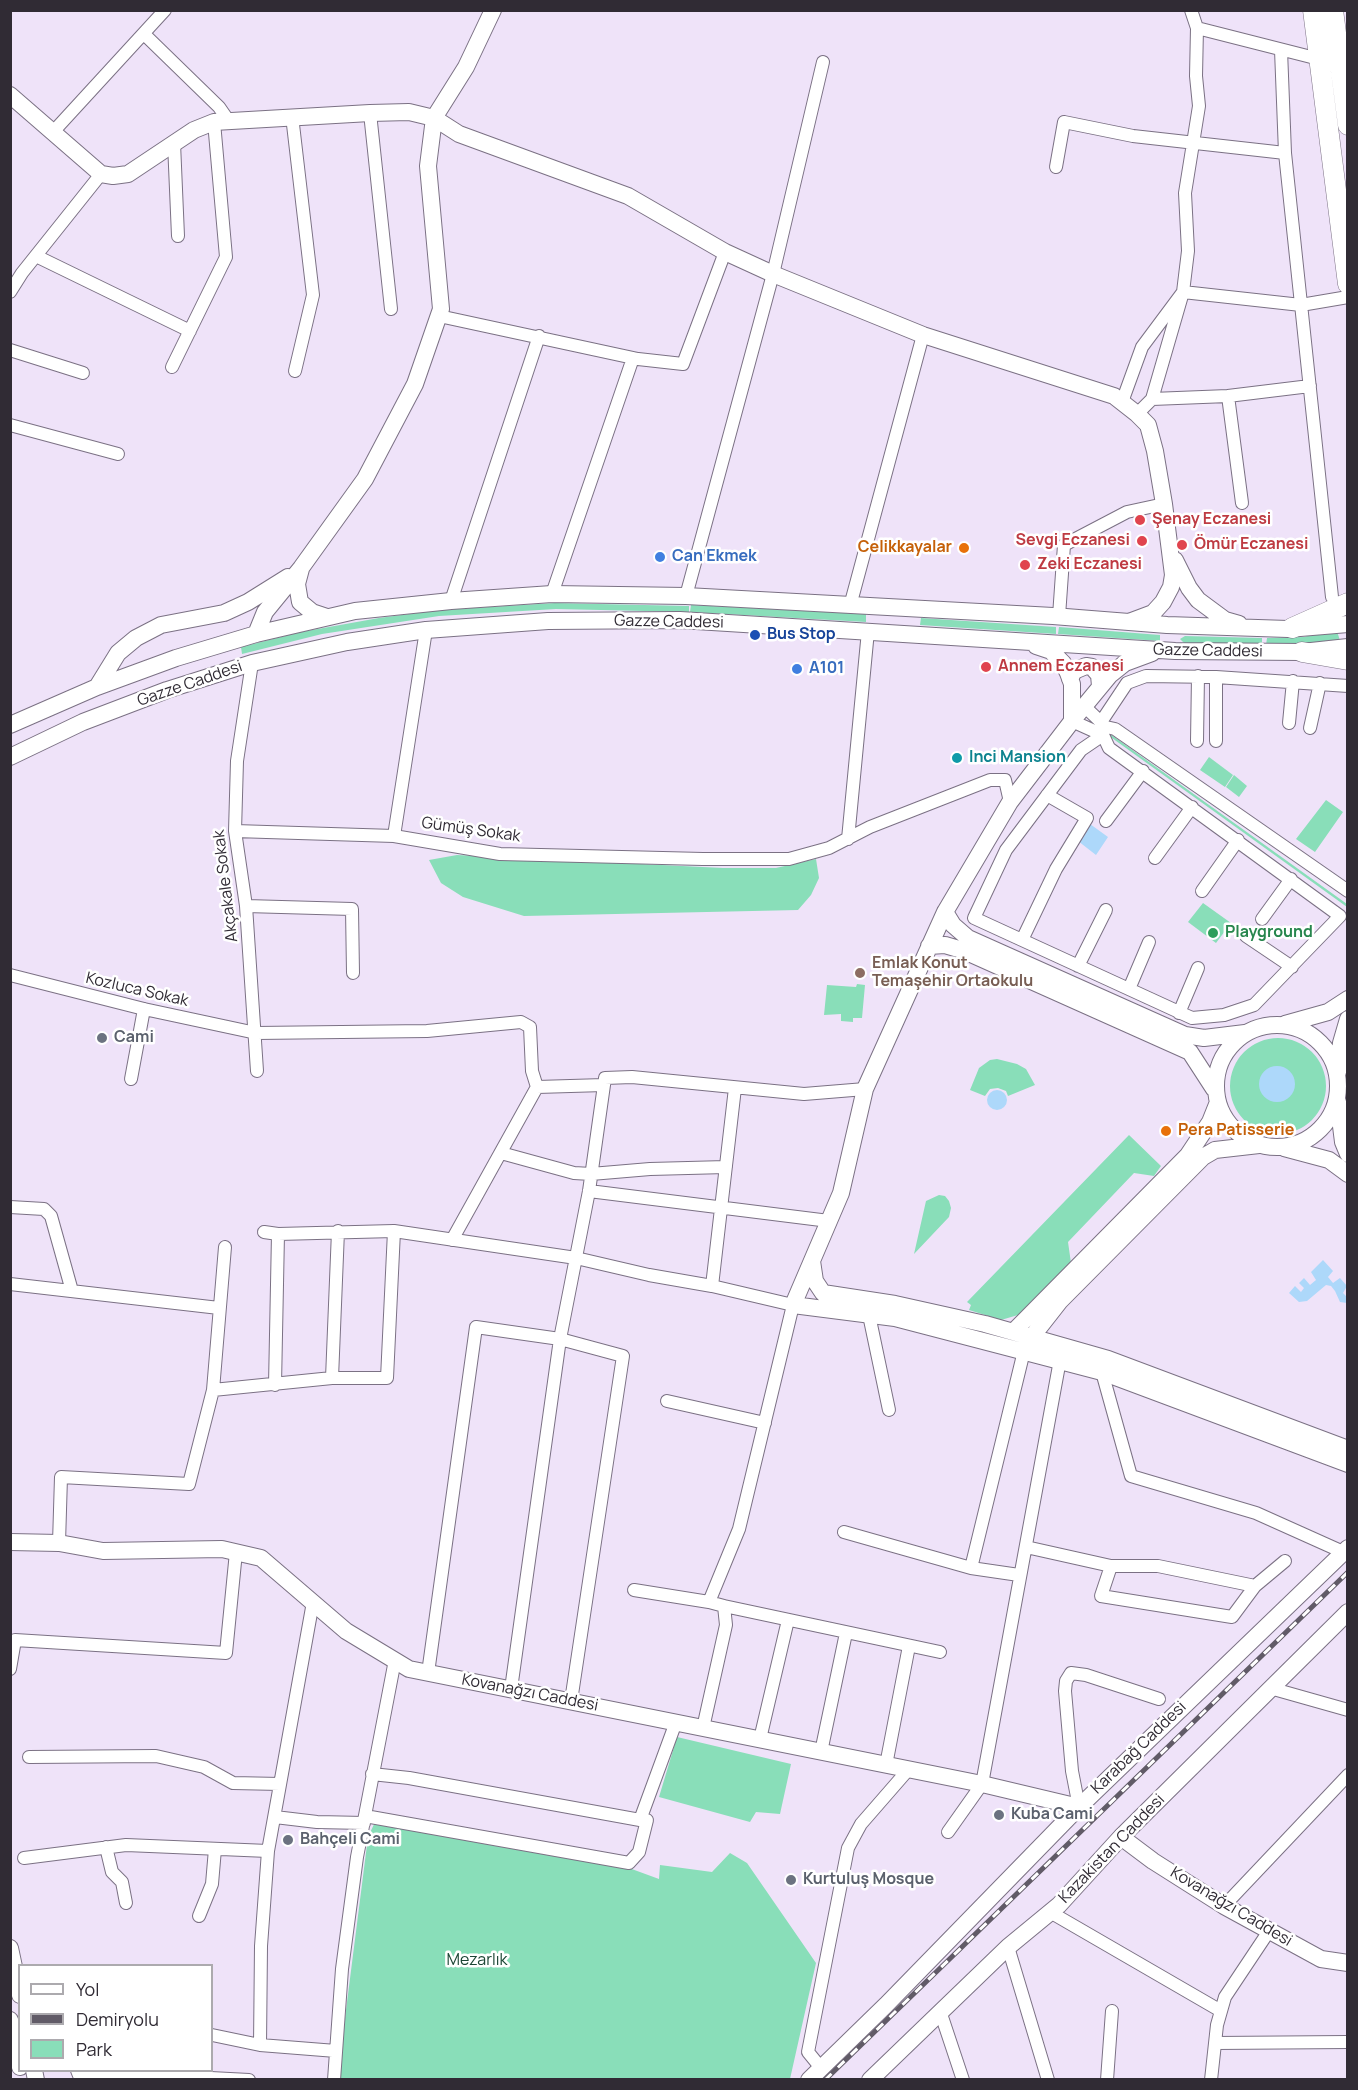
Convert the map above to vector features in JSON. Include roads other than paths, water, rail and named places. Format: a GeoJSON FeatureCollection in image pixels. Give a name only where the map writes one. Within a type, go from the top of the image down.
{"type":"FeatureCollection","features":[{"type":"Feature","properties":{"kind":"main road"},"geometry":{"type":"LineString","coordinates":[[256,634],[265,612],[301,568],[365,479],[415,384],[441,309],[428,166],[434,118],[466,67],[493,10]]}},
{"type":"Feature","properties":{"kind":"main road"},"geometry":{"type":"LineString","coordinates":[[1313,10],[1347,284]]}},
{"type":"Feature","properties":{"kind":"main road"},"geometry":{"type":"LineString","coordinates":[[1333,10],[1344,68],[1347,125]]}},
{"type":"Feature","properties":{"kind":"main road"},"geometry":{"type":"LineString","coordinates":[[10,95],[101,174],[113,176],[128,174],[194,130],[221,121],[409,112],[434,118],[459,134],[628,196],[725,252],[773,274],[923,335],[1114,396],[1148,425],[1155,451],[1171,544],[1176,563],[1189,588],[1198,600],[1225,620],[1253,628]]}},
{"type":"Feature","properties":{"kind":"main road"},"geometry":{"type":"LineString","coordinates":[[1129,622],[1153,614],[1163,602],[1171,587],[1173,575],[1171,544]]}},
{"type":"Feature","properties":{"kind":"main road"},"geometry":{"type":"LineString","coordinates":[[301,568],[297,584],[300,602],[312,612],[327,617]]}},
{"type":"Feature","properties":{"kind":"main road"},"geometry":{"type":"LineString","coordinates":[[97,687],[118,654],[136,638],[161,625],[224,613],[248,602],[301,568]]}},
{"type":"Feature","properties":{"kind":"main road","name":"Gazze Caddesi"},"geometry":{"type":"LineString","coordinates":[[10,725],[97,687],[176,658],[256,634],[355,611],[451,601],[552,594],[686,596],[1253,628],[1347,624]]}},
{"type":"Feature","properties":{"kind":"main road"},"geometry":{"type":"LineString","coordinates":[[1292,628],[1340,600]]}},
{"type":"Feature","properties":{"kind":"main road","name":"Gazze Caddesi"},"geometry":{"type":"LineString","coordinates":[[10,757],[83,722],[167,690],[252,663],[347,642],[426,630],[548,621],[680,621],[1158,650],[1302,652],[1347,646]]}},
{"type":"Feature","properties":{"kind":"main road"},"geometry":{"type":"LineString","coordinates":[[1003,640],[1051,651],[1063,663],[1070,679],[1072,721]]}},
{"type":"Feature","properties":{"kind":"main road"},"geometry":{"type":"LineString","coordinates":[[793,1305],[841,1193],[865,1089],[945,912],[1010,802],[1084,706],[1110,675],[1125,663],[1158,650]]}},
{"type":"Feature","properties":{"kind":"main road"},"geometry":{"type":"LineString","coordinates":[[1302,652],[1347,660]]}},
{"type":"Feature","properties":{"kind":"main road"},"geometry":{"type":"LineString","coordinates":[[1070,679],[1074,671],[1086,666],[1092,667],[1099,675],[1101,686]]}},
{"type":"Feature","properties":{"kind":"main road"},"geometry":{"type":"LineString","coordinates":[[945,912],[953,926],[968,938],[1185,1035],[1204,1038],[1245,1033],[1264,1026],[1284,1025],[1329,1012],[1347,999]]}},
{"type":"Feature","properties":{"kind":"main road"},"geometry":{"type":"LineString","coordinates":[[929,946],[945,945],[962,950],[1190,1052],[1216,1095],[1226,1121],[1241,1136],[1259,1145]]}},
{"type":"Feature","properties":{"kind":"main road"},"geometry":{"type":"LineString","coordinates":[[1347,1019],[1337,1076],[1337,1097],[1343,1142],[1347,1154]]}},
{"type":"Feature","properties":{"kind":"main road"},"geometry":{"type":"LineString","coordinates":[[1284,1025],[1303,1030],[1319,1041],[1331,1057],[1337,1076]]}},
{"type":"Feature","properties":{"kind":"main road"},"geometry":{"type":"LineString","coordinates":[[1013,1332],[1188,1155],[1210,1122],[1220,1063],[1230,1046],[1245,1033]]}},
{"type":"Feature","properties":{"kind":"main road"},"geometry":{"type":"LineString","coordinates":[[1280,1148],[1300,1143],[1317,1132],[1330,1116],[1337,1097]]}},
{"type":"Feature","properties":{"kind":"main road"},"geometry":{"type":"LineString","coordinates":[[1027,1345],[1060,1302],[1203,1157],[1215,1150],[1259,1145],[1280,1148],[1329,1160],[1347,1174]]}},
{"type":"Feature","properties":{"kind":"main road"},"geometry":{"type":"LineString","coordinates":[[812,1260],[821,1301]]}},
{"type":"Feature","properties":{"kind":"main road"},"geometry":{"type":"LineString","coordinates":[[821,1301],[869,1315],[1108,1359],[1347,1449]]}},
{"type":"Feature","properties":{"kind":"main road"},"geometry":{"type":"LineString","coordinates":[[793,1305],[821,1301],[895,1304],[1013,1332],[1027,1345],[1060,1360],[1102,1372],[1347,1464]]}},
{"type":"Feature","properties":{"kind":"main road","name":"Kovanağzı Caddesi"},"geometry":{"type":"LineString","coordinates":[[10,1542],[58,1543],[103,1551],[222,1549],[261,1558],[346,1630],[409,1669],[982,1784],[1079,1807]]}},
{"type":"Feature","properties":{"kind":"main road","name":"Karabağ Caddesi"},"geometry":{"type":"LineString","coordinates":[[815,2074],[886,2005],[1079,1807],[1345,1550]]}},
{"type":"Feature","properties":{"kind":"main road","name":"Kazakistan Caddesi"},"geometry":{"type":"LineString","coordinates":[[870,2079],[1008,1947],[1050,1912],[1121,1837],[1347,1612]]}},
{"type":"Feature","properties":{"kind":"main road","name":"Kovanağzı Caddesi"},"geometry":{"type":"LineString","coordinates":[[1121,1837],[1153,1861],[1224,1906],[1321,1959],[1347,1963]]}},
{"type":"Feature","properties":{"kind":"main road"},"geometry":{"type":"LineString","coordinates":[[10,1948],[18,1986]]}},
{"type":"Feature","properties":{"kind":"main road"},"geometry":{"type":"LineString","coordinates":[[10,2020],[18,2059]]}},
{"type":"Feature","properties":{"kind":"street"},"geometry":{"type":"LineString","coordinates":[[53,132],[165,10]]}},
{"type":"Feature","properties":{"kind":"street"},"geometry":{"type":"LineString","coordinates":[[1137,414],[1152,399],[1184,292],[1188,251],[1185,193],[1199,106],[1196,75],[1197,28],[1191,10]]}},
{"type":"Feature","properties":{"kind":"street"},"geometry":{"type":"LineString","coordinates":[[1197,28],[1319,59]]}},
{"type":"Feature","properties":{"kind":"street"},"geometry":{"type":"LineString","coordinates":[[144,34],[219,107],[221,121],[226,257],[172,368]]}},
{"type":"Feature","properties":{"kind":"street"},"geometry":{"type":"LineString","coordinates":[[1281,50],[1285,153],[1301,304],[1340,600]]}},
{"type":"Feature","properties":{"kind":"street"},"geometry":{"type":"LineString","coordinates":[[686,596],[773,274],[823,62]]}},
{"type":"Feature","properties":{"kind":"street"},"geometry":{"type":"LineString","coordinates":[[370,113],[391,309]]}},
{"type":"Feature","properties":{"kind":"street"},"geometry":{"type":"LineString","coordinates":[[292,116],[313,295],[295,370]]}},
{"type":"Feature","properties":{"kind":"street"},"geometry":{"type":"LineString","coordinates":[[1056,167],[1064,122],[1133,136],[1285,153]]}},
{"type":"Feature","properties":{"kind":"street"},"geometry":{"type":"LineString","coordinates":[[174,143],[178,236]]}},
{"type":"Feature","properties":{"kind":"street"},"geometry":{"type":"LineString","coordinates":[[10,292],[101,174]]}},
{"type":"Feature","properties":{"kind":"street"},"geometry":{"type":"LineString","coordinates":[[439,316],[633,357],[683,364],[725,252]]}},
{"type":"Feature","properties":{"kind":"street"},"geometry":{"type":"LineString","coordinates":[[36,256],[190,331]]}},
{"type":"Feature","properties":{"kind":"street"},"geometry":{"type":"LineString","coordinates":[[1184,292],[1301,304],[1347,297]]}},
{"type":"Feature","properties":{"kind":"street"},"geometry":{"type":"LineString","coordinates":[[1122,402],[1142,347],[1184,292]]}},
{"type":"Feature","properties":{"kind":"street"},"geometry":{"type":"LineString","coordinates":[[850,606],[923,335]]}},
{"type":"Feature","properties":{"kind":"street"},"geometry":{"type":"LineString","coordinates":[[451,601],[539,336]]}},
{"type":"Feature","properties":{"kind":"street"},"geometry":{"type":"LineString","coordinates":[[10,350],[83,373]]}},
{"type":"Feature","properties":{"kind":"street"},"geometry":{"type":"LineString","coordinates":[[552,594],[633,357]]}},
{"type":"Feature","properties":{"kind":"street"},"geometry":{"type":"LineString","coordinates":[[1152,399],[1228,396],[1310,386]]}},
{"type":"Feature","properties":{"kind":"street"},"geometry":{"type":"LineString","coordinates":[[1228,396],[1242,503]]}},
{"type":"Feature","properties":{"kind":"street"},"geometry":{"type":"LineString","coordinates":[[10,425],[118,454]]}},
{"type":"Feature","properties":{"kind":"street"},"geometry":{"type":"LineString","coordinates":[[1059,616],[1064,545],[1127,512],[1164,504]]}},
{"type":"Feature","properties":{"kind":"street"},"geometry":{"type":"LineString","coordinates":[[394,836],[426,630]]}},
{"type":"Feature","properties":{"kind":"street"},"geometry":{"type":"LineString","coordinates":[[848,839],[868,631]]}},
{"type":"Feature","properties":{"kind":"street","name":"Akçakale Sokak"},"geometry":{"type":"LineString","coordinates":[[252,663],[237,761],[235,831],[246,906],[257,1071]]}},
{"type":"Feature","properties":{"kind":"street"},"geometry":{"type":"LineString","coordinates":[[1101,722],[1127,682],[1146,676],[1216,676],[1347,686]]}},
{"type":"Feature","properties":{"kind":"street"},"geometry":{"type":"LineString","coordinates":[[1197,741],[1198,676]]}},
{"type":"Feature","properties":{"kind":"street"},"geometry":{"type":"LineString","coordinates":[[1216,676],[1216,741]]}},
{"type":"Feature","properties":{"kind":"street"},"geometry":{"type":"LineString","coordinates":[[1289,723],[1293,681]]}},
{"type":"Feature","properties":{"kind":"street"},"geometry":{"type":"LineString","coordinates":[[1310,728],[1320,683]]}},
{"type":"Feature","properties":{"kind":"street"},"geometry":{"type":"LineString","coordinates":[[1084,706],[1106,727],[1115,729],[1347,891]]}},
{"type":"Feature","properties":{"kind":"street"},"geometry":{"type":"LineString","coordinates":[[1072,721],[1103,735],[1109,748],[1340,916],[1254,1005],[1224,1015],[1192,1018],[974,918],[1006,850],[1081,750],[1103,735]]}},
{"type":"Feature","properties":{"kind":"street"},"geometry":{"type":"LineString","coordinates":[[1106,821],[1143,771]]}},
{"type":"Feature","properties":{"kind":"street","name":"Gümüş Sokak"},"geometry":{"type":"LineString","coordinates":[[235,831],[394,836],[500,854],[789,859],[829,848],[870,827],[990,780],[1005,780],[1010,802]]}},
{"type":"Feature","properties":{"kind":"street"},"geometry":{"type":"LineString","coordinates":[[1022,940],[1056,869],[1087,818],[1047,795]]}},
{"type":"Feature","properties":{"kind":"street"},"geometry":{"type":"LineString","coordinates":[[1155,858],[1192,807]]}},
{"type":"Feature","properties":{"kind":"street"},"geometry":{"type":"LineString","coordinates":[[1202,891],[1238,840]]}},
{"type":"Feature","properties":{"kind":"street"},"geometry":{"type":"LineString","coordinates":[[1262,919],[1291,879]]}},
{"type":"Feature","properties":{"kind":"street"},"geometry":{"type":"LineString","coordinates":[[246,906],[352,909],[353,973]]}},
{"type":"Feature","properties":{"kind":"street"},"geometry":{"type":"LineString","coordinates":[[1078,966],[1106,910]]}},
{"type":"Feature","properties":{"kind":"street"},"geometry":{"type":"LineString","coordinates":[[1246,936],[1292,967]]}},
{"type":"Feature","properties":{"kind":"street"},"geometry":{"type":"LineString","coordinates":[[1129,988],[1149,942]]}},
{"type":"Feature","properties":{"kind":"street"},"geometry":{"type":"LineString","coordinates":[[1179,1013],[1198,968]]}},
{"type":"Feature","properties":{"kind":"street","name":"Kozluca Sokak"},"geometry":{"type":"LineString","coordinates":[[10,975],[144,1009],[256,1033],[427,1031],[521,1022],[530,1027],[532,1071],[537,1087]]}},
{"type":"Feature","properties":{"kind":"street"},"geometry":{"type":"LineString","coordinates":[[131,1078],[144,1009]]}},
{"type":"Feature","properties":{"kind":"street"},"geometry":{"type":"LineString","coordinates":[[511,1689],[560,1339],[589,1191],[605,1078],[632,1077],[804,1094],[865,1089]]}},
{"type":"Feature","properties":{"kind":"street"},"geometry":{"type":"LineString","coordinates":[[452,1240],[537,1087],[604,1085]]}},
{"type":"Feature","properties":{"kind":"street"},"geometry":{"type":"LineString","coordinates":[[712,1286],[735,1088]]}},
{"type":"Feature","properties":{"kind":"street"},"geometry":{"type":"LineString","coordinates":[[501,1153],[574,1173],[726,1167]]}},
{"type":"Feature","properties":{"kind":"street"},"geometry":{"type":"LineString","coordinates":[[589,1191],[829,1221]]}},
{"type":"Feature","properties":{"kind":"street"},"geometry":{"type":"LineString","coordinates":[[10,1207],[44,1209],[51,1216],[72,1291]]}},
{"type":"Feature","properties":{"kind":"street"},"geometry":{"type":"LineString","coordinates":[[332,1378],[338,1231]]}},
{"type":"Feature","properties":{"kind":"street"},"geometry":{"type":"LineString","coordinates":[[213,1390],[332,1378],[387,1378],[394,1231]]}},
{"type":"Feature","properties":{"kind":"street"},"geometry":{"type":"LineString","coordinates":[[264,1232],[278,1234],[394,1231],[576,1258],[793,1305],[739,1529],[709,1602]]}},
{"type":"Feature","properties":{"kind":"street"},"geometry":{"type":"LineString","coordinates":[[275,1385],[278,1234]]}},
{"type":"Feature","properties":{"kind":"street"},"geometry":{"type":"LineString","coordinates":[[58,1543],[61,1477],[189,1484],[213,1390],[225,1247]]}},
{"type":"Feature","properties":{"kind":"street"},"geometry":{"type":"LineString","coordinates":[[10,1284],[219,1308]]}},
{"type":"Feature","properties":{"kind":"street"},"geometry":{"type":"LineString","coordinates":[[869,1315],[889,1410]]}},
{"type":"Feature","properties":{"kind":"street"},"geometry":{"type":"LineString","coordinates":[[428,1673],[476,1327],[560,1339],[623,1356],[571,1701]]}},
{"type":"Feature","properties":{"kind":"street"},"geometry":{"type":"LineString","coordinates":[[971,1568],[1027,1345]]}},
{"type":"Feature","properties":{"kind":"street"},"geometry":{"type":"LineString","coordinates":[[948,1832],[982,1784],[1060,1360]]}},
{"type":"Feature","properties":{"kind":"street"},"geometry":{"type":"LineString","coordinates":[[1102,1372],[1131,1476],[1257,1513],[1345,1550]]}},
{"type":"Feature","properties":{"kind":"street"},"geometry":{"type":"LineString","coordinates":[[667,1401],[765,1423]]}},
{"type":"Feature","properties":{"kind":"street"},"geometry":{"type":"LineString","coordinates":[[844,1532],[971,1568],[1019,1575]]}},
{"type":"Feature","properties":{"kind":"street"},"geometry":{"type":"LineString","coordinates":[[1026,1546],[1111,1566],[1158,1566],[1255,1586]]}},
{"type":"Feature","properties":{"kind":"street"},"geometry":{"type":"LineString","coordinates":[[10,1669],[15,1640],[226,1653],[236,1552]]}},
{"type":"Feature","properties":{"kind":"street"},"geometry":{"type":"LineString","coordinates":[[1111,1566],[1101,1596],[1232,1617],[1255,1586],[1285,1561]]}},
{"type":"Feature","properties":{"kind":"street"},"geometry":{"type":"LineString","coordinates":[[634,1590],[709,1602],[940,1652]]}},
{"type":"Feature","properties":{"kind":"street"},"geometry":{"type":"LineString","coordinates":[[260,2045],[261,1946],[268,1851],[313,1602]]}},
{"type":"Feature","properties":{"kind":"street"},"geometry":{"type":"LineString","coordinates":[[703,1728],[726,1625],[724,1606]]}},
{"type":"Feature","properties":{"kind":"street"},"geometry":{"type":"LineString","coordinates":[[760,1739],[788,1620]]}},
{"type":"Feature","properties":{"kind":"street"},"geometry":{"type":"LineString","coordinates":[[821,1752],[846,1633]]}},
{"type":"Feature","properties":{"kind":"street"},"geometry":{"type":"LineString","coordinates":[[886,1765],[909,1646]]}},
{"type":"Feature","properties":{"kind":"street"},"geometry":{"type":"LineString","coordinates":[[334,2079],[342,1969],[364,1820],[395,1660]]}},
{"type":"Feature","properties":{"kind":"street"},"geometry":{"type":"LineString","coordinates":[[1079,1807],[1072,1771],[1065,1691],[1066,1681],[1071,1673],[1160,1699]]}},
{"type":"Feature","properties":{"kind":"street"},"geometry":{"type":"LineString","coordinates":[[1270,1688],[1347,1710]]}},
{"type":"Feature","properties":{"kind":"street"},"geometry":{"type":"LineString","coordinates":[[640,1820],[676,1722]]}},
{"type":"Feature","properties":{"kind":"street"},"geometry":{"type":"LineString","coordinates":[[29,1756],[156,1756],[204,1767],[232,1783],[280,1784]]}},
{"type":"Feature","properties":{"kind":"street"},"geometry":{"type":"LineString","coordinates":[[815,2074],[808,2052],[848,1848],[861,1824],[908,1770]]}},
{"type":"Feature","properties":{"kind":"street"},"geometry":{"type":"LineString","coordinates":[[274,1817],[317,1822],[364,1820],[629,1863],[639,1852],[647,1820],[409,1778],[372,1774]]}},
{"type":"Feature","properties":{"kind":"street"},"geometry":{"type":"LineString","coordinates":[[1224,1906],[1347,1775]]}},
{"type":"Feature","properties":{"kind":"street"},"geometry":{"type":"LineString","coordinates":[[24,1858],[126,1845],[268,1851]]}},
{"type":"Feature","properties":{"kind":"street"},"geometry":{"type":"LineString","coordinates":[[106,1847],[112,1872],[122,1882],[126,1903]]}},
{"type":"Feature","properties":{"kind":"street"},"geometry":{"type":"LineString","coordinates":[[199,1917],[212,1884],[215,1849]]}},
{"type":"Feature","properties":{"kind":"street"},"geometry":{"type":"LineString","coordinates":[[1050,1912],[1221,2011]]}},
{"type":"Feature","properties":{"kind":"street"},"geometry":{"type":"LineString","coordinates":[[1211,2079],[1215,2043],[1225,1997],[1269,1931]]}},
{"type":"Feature","properties":{"kind":"street"},"geometry":{"type":"LineString","coordinates":[[1008,1947],[1048,2079]]}},
{"type":"Feature","properties":{"kind":"street"},"geometry":{"type":"LineString","coordinates":[[940,2011],[963,2079]]}},
{"type":"Feature","properties":{"kind":"street"},"geometry":{"type":"LineString","coordinates":[[1107,2079],[1112,2011]]}},
{"type":"Feature","properties":{"kind":"street"},"geometry":{"type":"LineString","coordinates":[[213,2035],[260,2045],[336,2051]]}},
{"type":"Feature","properties":{"kind":"street"},"geometry":{"type":"LineString","coordinates":[[1215,2043],[1347,2042]]}},
{"type":"Feature","properties":{"kind":"street"},"geometry":{"type":"LineString","coordinates":[[82,2076],[153,2075],[249,2079]]}},
{"type":"Feature","properties":{"kind":"water"},"geometry":{"type":"Polygon","coordinates":[[[1090,824],[1108,837],[1096,855],[1078,841],[1090,824]]]}},
{"type":"Feature","properties":{"kind":"water"},"geometry":{"type":"Polygon","coordinates":[[[1277,1066],[1290,1071],[1295,1084],[1290,1097],[1277,1102],[1264,1097],[1259,1084],[1264,1071],[1277,1066]]]}},
{"type":"Feature","properties":{"kind":"water"},"geometry":{"type":"Polygon","coordinates":[[[997,1090],[1004,1093],[1007,1100],[1004,1107],[997,1110],[990,1107],[987,1100],[990,1093],[997,1090]]]}},
{"type":"Feature","properties":{"kind":"water"},"geometry":{"type":"Polygon","coordinates":[[[1323,1260],[1333,1271],[1328,1277],[1333,1283],[1340,1278],[1347,1286],[1343,1293],[1347,1295],[1347,1303],[1340,1302],[1331,1286],[1326,1285],[1307,1301],[1299,1302],[1289,1293],[1295,1286],[1301,1292],[1304,1288],[1299,1283],[1304,1278],[1310,1285],[1316,1280],[1311,1272],[1323,1260]]]}},
{"type":"Feature","properties":{"kind":"railway"},"geometry":{"type":"LineString","coordinates":[[825,2080],[1348,1572]]}},
{"type":"Feature","properties":{"kind":"place","name":"Şenay Eczanesi"},"geometry":{"type":"Point","coordinates":[1140,520]}},
{"type":"Feature","properties":{"kind":"place","name":"Sevgi Eczanesi"},"geometry":{"type":"Point","coordinates":[1142,541]}},
{"type":"Feature","properties":{"kind":"place","name":"Ömür Eczanesi"},"geometry":{"type":"Point","coordinates":[1182,545]}},
{"type":"Feature","properties":{"kind":"place","name":"Celikkayalar"},"geometry":{"type":"Point","coordinates":[964,548]}},
{"type":"Feature","properties":{"kind":"place","name":"Can Ekmek"},"geometry":{"type":"Point","coordinates":[660,557]}},
{"type":"Feature","properties":{"kind":"place","name":"Zeki Eczanesi"},"geometry":{"type":"Point","coordinates":[1025,565]}},
{"type":"Feature","properties":{"kind":"place","name":"Bus Stop"},"geometry":{"type":"Point","coordinates":[755,635]}},
{"type":"Feature","properties":{"kind":"place","name":"Annem Eczanesi"},"geometry":{"type":"Point","coordinates":[986,667]}},
{"type":"Feature","properties":{"kind":"place","name":"A101"},"geometry":{"type":"Point","coordinates":[797,669]}},
{"type":"Feature","properties":{"kind":"place","name":"Inci Mansion"},"geometry":{"type":"Point","coordinates":[957,758]}},
{"type":"Feature","properties":{"kind":"place","name":"Playground"},"geometry":{"type":"Point","coordinates":[1213,933]}},
{"type":"Feature","properties":{"kind":"place","name":"Emlak Konut Temaşehir Ortaokulu"},"geometry":{"type":"Point","coordinates":[860,973]}},
{"type":"Feature","properties":{"kind":"place","name":"Cami"},"geometry":{"type":"Point","coordinates":[102,1038]}},
{"type":"Feature","properties":{"kind":"place","name":"Pera Patisserie"},"geometry":{"type":"Point","coordinates":[1166,1131]}},
{"type":"Feature","properties":{"kind":"place","name":"Kuba Cami"},"geometry":{"type":"Point","coordinates":[999,1815]}},
{"type":"Feature","properties":{"kind":"place","name":"Bahçeli Cami"},"geometry":{"type":"Point","coordinates":[288,1840]}},
{"type":"Feature","properties":{"kind":"place","name":"Kurtuluş Mosque"},"geometry":{"type":"Point","coordinates":[791,1880]}},
{"type":"Feature","properties":{"kind":"park label","name":"Mezarlık"},"geometry":{"type":"Point","coordinates":[477,1961]}}]}
